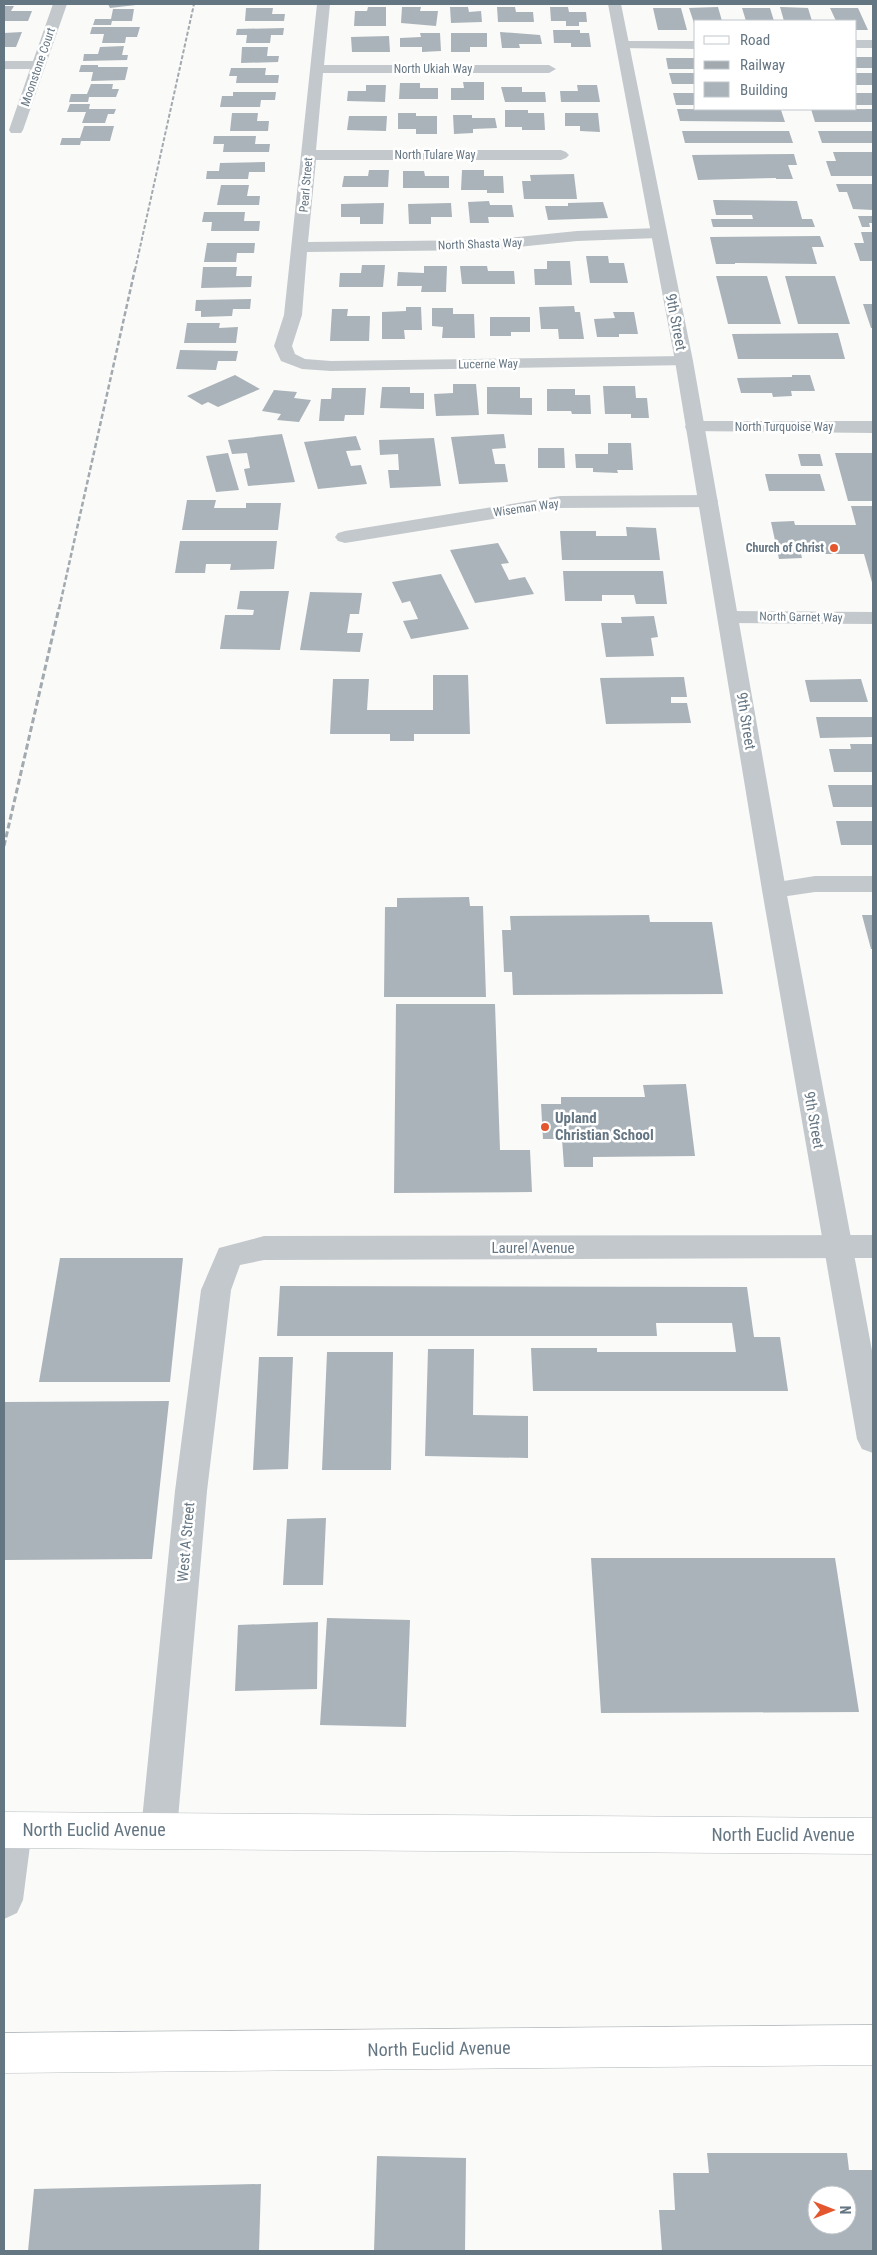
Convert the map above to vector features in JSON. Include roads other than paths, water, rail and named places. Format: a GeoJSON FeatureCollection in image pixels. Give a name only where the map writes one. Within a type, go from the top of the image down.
{"type":"FeatureCollection","features":[{"type":"Feature","properties":{"kind":"main road","name":"North Euclid Avenue"},"geometry":{"type":"LineString","coordinates":[[9,1830],[873,1836]]}},
{"type":"Feature","properties":{"kind":"main road","name":"North Euclid Avenue"},"geometry":{"type":"LineString","coordinates":[[4,2053],[873,2045]]}},
{"type":"Feature","properties":{"kind":"street","name":"Moonstone Court"},"geometry":{"type":"LineString","coordinates":[[16,130],[60,4]]}},
{"type":"Feature","properties":{"kind":"street","name":"Pearl Street"},"geometry":{"type":"LineString","coordinates":[[293,361],[284,352],[283,346],[293,315],[301,247],[323,4]]}},
{"type":"Feature","properties":{"kind":"street","name":"9th Street"},"geometry":{"type":"LineString","coordinates":[[614,4],[624,45],[658,233],[684,361],[774,890],[873,1438]]}},
{"type":"Feature","properties":{"kind":"street"},"geometry":{"type":"LineString","coordinates":[[857,44],[873,44]]}},
{"type":"Feature","properties":{"kind":"street"},"geometry":{"type":"LineString","coordinates":[[624,45],[694,45]]}},
{"type":"Feature","properties":{"kind":"street"},"geometry":{"type":"LineString","coordinates":[[4,65],[39,65]]}},
{"type":"Feature","properties":{"kind":"street","name":"North Ukiah Way"},"geometry":{"type":"LineString","coordinates":[[318,69],[549,68]]}},
{"type":"Feature","properties":{"kind":"street","name":"North Tulare Way"},"geometry":{"type":"LineString","coordinates":[[309,155],[561,155]]}},
{"type":"Feature","properties":{"kind":"street","name":"North Shasta Way"},"geometry":{"type":"LineString","coordinates":[[301,247],[488,245],[565,237],[658,233]]}},
{"type":"Feature","properties":{"kind":"street","name":"Lucerne Way"},"geometry":{"type":"LineString","coordinates":[[293,361],[314,366],[684,361]]}},
{"type":"Feature","properties":{"kind":"street","name":"North Turquoise Way"},"geometry":{"type":"LineString","coordinates":[[694,427],[873,427]]}},
{"type":"Feature","properties":{"kind":"street","name":"Wiseman Way"},"geometry":{"type":"LineString","coordinates":[[346,537],[560,502],[708,501]]}},
{"type":"Feature","properties":{"kind":"street","name":"North Garnet Way"},"geometry":{"type":"LineString","coordinates":[[729,617],[873,618]]}},
{"type":"Feature","properties":{"kind":"street"},"geometry":{"type":"LineString","coordinates":[[774,890],[815,884],[873,884]]}},
{"type":"Feature","properties":{"kind":"street","name":"Laurel Avenue"},"geometry":{"type":"LineString","coordinates":[[229,1256],[264,1248],[374,1250],[873,1246]]}},
{"type":"Feature","properties":{"kind":"street","name":"West A Street"},"geometry":{"type":"LineString","coordinates":[[159,1830],[191,1491],[216,1290],[229,1256]]}},
{"type":"Feature","properties":{"kind":"street"},"geometry":{"type":"LineString","coordinates":[[4,1900],[9,1830]]}},
{"type":"Feature","properties":{"kind":"railway"},"geometry":{"type":"LineString","coordinates":[[135,270],[194,4]]}},
{"type":"Feature","properties":{"kind":"railway"},"geometry":{"type":"LineString","coordinates":[[59,609],[135,269]]}},
{"type":"Feature","properties":{"kind":"railway"},"geometry":{"type":"LineString","coordinates":[[4,846],[59,608]]}},
{"type":"Feature","properties":{"kind":"place","name":"Church of Christ"},"geometry":{"type":"Point","coordinates":[834,548]}},
{"type":"Feature","properties":{"kind":"place","name":"Upland Christian School"},"geometry":{"type":"Point","coordinates":[545,1127]}}]}
